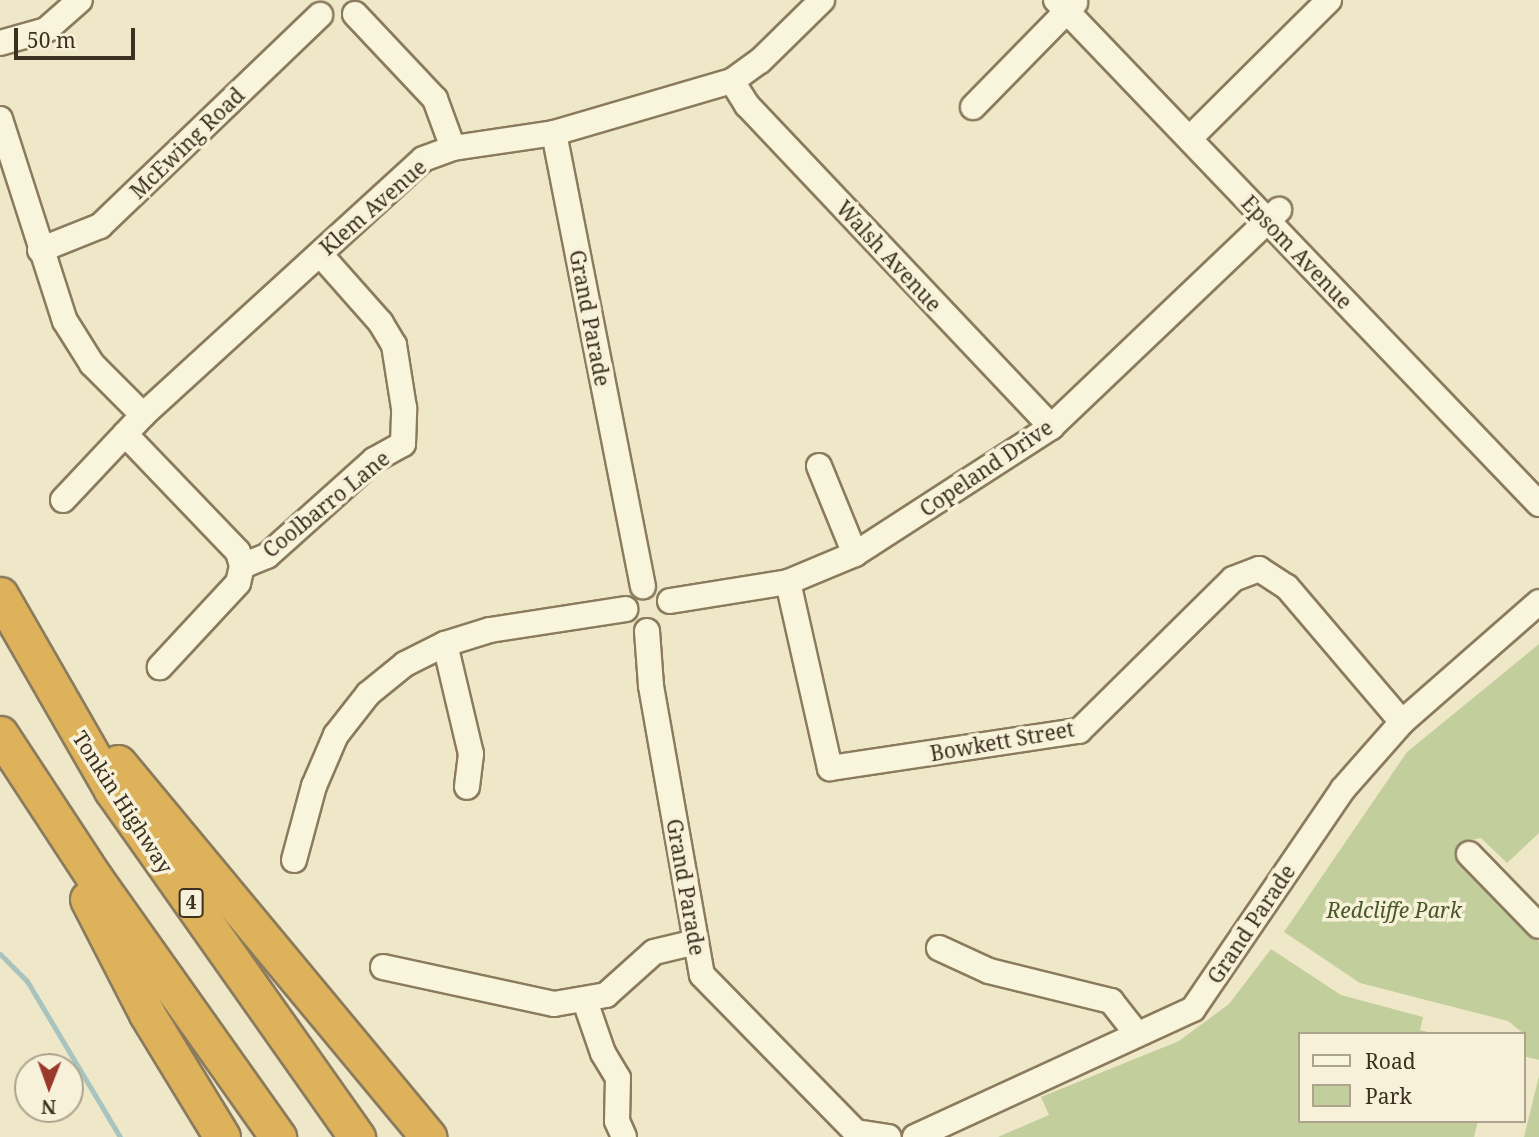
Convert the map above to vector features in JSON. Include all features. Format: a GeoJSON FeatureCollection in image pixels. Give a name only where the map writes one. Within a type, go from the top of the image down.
{"type":"FeatureCollection","features":[{"type":"Feature","properties":{"kind":"highway","name":"Tonkin Highway"},"geometry":{"type":"LineString","coordinates":[[0,595],[36,662],[112,790],[357,1137]]}},
{"type":"Feature","properties":{"kind":"highway"},"geometry":{"type":"LineString","coordinates":[[36,662],[428,1137]]}},
{"type":"Feature","properties":{"kind":"highway"},"geometry":{"type":"LineString","coordinates":[[0,734],[25,776],[147,1014],[222,1137]]}},
{"type":"Feature","properties":{"kind":"highway"},"geometry":{"type":"LineString","coordinates":[[25,776],[278,1137]]}},
{"type":"Feature","properties":{"kind":"street"},"geometry":{"type":"LineString","coordinates":[[0,43],[46,30],[80,0]]}},
{"type":"Feature","properties":{"kind":"street","name":"Klem Avenue"},"geometry":{"type":"LineString","coordinates":[[64,499],[143,415],[424,159],[453,148],[554,133],[732,81],[760,61],[822,0]]}},
{"type":"Feature","properties":{"kind":"street"},"geometry":{"type":"LineString","coordinates":[[1196,133],[1329,0]]}},
{"type":"Feature","properties":{"kind":"street"},"geometry":{"type":"LineString","coordinates":[[973,107],[1068,4]]}},
{"type":"Feature","properties":{"kind":"street","name":"Epsom Avenue"},"geometry":{"type":"LineString","coordinates":[[1068,4],[1196,133],[1539,504]]}},
{"type":"Feature","properties":{"kind":"street"},"geometry":{"type":"LineString","coordinates":[[317,7],[332,22],[358,7],[435,99],[453,148]]}},
{"type":"Feature","properties":{"kind":"street","name":"McEwing Road"},"geometry":{"type":"LineString","coordinates":[[40,250],[100,226],[317,7]]}},
{"type":"Feature","properties":{"kind":"street","name":"Walsh Avenue"},"geometry":{"type":"LineString","coordinates":[[732,81],[747,105],[1051,427]]}},
{"type":"Feature","properties":{"kind":"street"},"geometry":{"type":"LineString","coordinates":[[0,119],[65,321],[92,364],[143,415]]}},
{"type":"Feature","properties":{"kind":"street","name":"Grand Parade"},"geometry":{"type":"LineString","coordinates":[[554,133],[643,586]]}},
{"type":"Feature","properties":{"kind":"street","name":"Epsom Avenue"},"geometry":{"type":"LineString","coordinates":[[1273,216],[1539,483]]}},
{"type":"Feature","properties":{"kind":"street","name":"Copeland Drive"},"geometry":{"type":"LineString","coordinates":[[670,601],[788,582],[855,554],[1051,427],[1273,216]]}},
{"type":"Feature","properties":{"kind":"street","name":"Coolbarro Lane"},"geometry":{"type":"LineString","coordinates":[[242,566],[267,556],[373,460],[403,444],[404,408],[394,345],[381,324],[320,254]]}},
{"type":"Feature","properties":{"kind":"street"},"geometry":{"type":"LineString","coordinates":[[125,434],[238,552],[242,566],[237,583],[160,667]]}},
{"type":"Feature","properties":{"kind":"street"},"geometry":{"type":"LineString","coordinates":[[819,466],[855,554]]}},
{"type":"Feature","properties":{"kind":"street","name":"Bowkett Street"},"geometry":{"type":"LineString","coordinates":[[788,582],[830,768],[1079,732],[1233,579],[1259,569],[1287,587],[1402,722]]}},
{"type":"Feature","properties":{"kind":"street"},"geometry":{"type":"LineString","coordinates":[[643,586],[662,590],[670,601],[666,623],[647,631],[629,622],[625,609],[628,597],[643,586]]}},
{"type":"Feature","properties":{"kind":"street","name":"Grand Parade"},"geometry":{"type":"LineString","coordinates":[[1518,617],[1539,591]]}},
{"type":"Feature","properties":{"kind":"street","name":"Grand Parade"},"geometry":{"type":"LineString","coordinates":[[915,1137],[1192,1009],[1343,789],[1402,722],[1518,617],[1539,602]]}},
{"type":"Feature","properties":{"kind":"street"},"geometry":{"type":"LineString","coordinates":[[294,860],[314,786],[336,734],[368,694],[405,664],[445,644],[490,630],[625,609]]}},
{"type":"Feature","properties":{"kind":"street","name":"Grand Parade"},"geometry":{"type":"LineString","coordinates":[[647,631],[651,686],[702,975],[856,1132],[889,1137]]}},
{"type":"Feature","properties":{"kind":"street"},"geometry":{"type":"LineString","coordinates":[[445,644],[471,754],[467,787]]}},
{"type":"Feature","properties":{"kind":"street"},"geometry":{"type":"LineString","coordinates":[[1469,853],[1539,926]]}},
{"type":"Feature","properties":{"kind":"street"},"geometry":{"type":"LineString","coordinates":[[383,967],[554,1004],[585,1002],[606,995],[654,952],[696,942]]}},
{"type":"Feature","properties":{"kind":"street"},"geometry":{"type":"LineString","coordinates":[[939,948],[989,971],[1111,1001],[1137,1034]]}},
{"type":"Feature","properties":{"kind":"street"},"geometry":{"type":"LineString","coordinates":[[585,1002],[603,1053],[618,1078],[617,1121],[624,1137]]}},
{"type":"Feature","properties":{"kind":"green space","name":"Redcliffe Park"},"geometry":{"type":"Polygon","coordinates":[[[1539,644],[1539,833],[1507,863],[1481,838],[1461,842],[1458,862],[1539,942],[1539,1060],[1525,1056],[1525,1032],[1508,1021],[1360,983],[1284,932],[1407,752],[1539,644]]]}},
{"type":"Feature","properties":{"kind":"green space","name":"Redcliffe Park"},"geometry":{"type":"Polygon","coordinates":[[[1271,949],[1341,995],[1423,1017],[1420,1030],[1428,1032],[1298,1032],[1298,1123],[1478,1123],[1474,1137],[998,1137],[1049,1115],[1041,1097],[1179,1041],[1229,1004],[1271,949]]]}},
{"type":"Feature","properties":{"kind":"green space"},"geometry":{"type":"Polygon","coordinates":[[[1539,1076],[1539,1137],[1524,1137],[1539,1076]]]}},
{"type":"Feature","properties":{"kind":"waterway"},"geometry":{"type":"LineString","coordinates":[[0,954],[27,981],[120,1137]]}}]}
